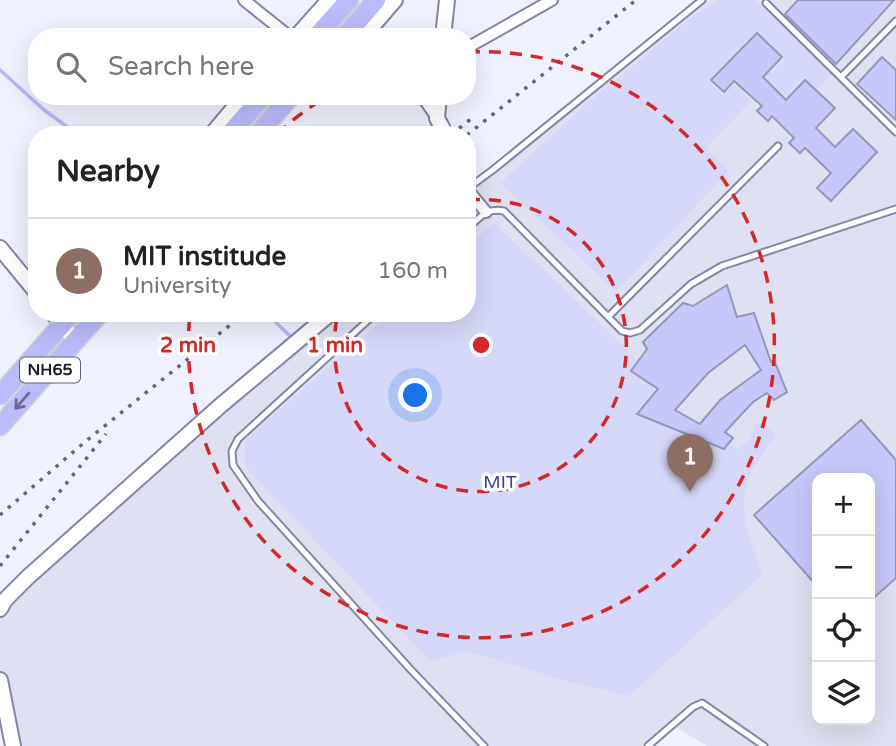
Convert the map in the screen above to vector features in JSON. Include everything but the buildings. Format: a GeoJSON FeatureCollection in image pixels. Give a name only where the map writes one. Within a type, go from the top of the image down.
{"type":"FeatureCollection","features":[{"type":"Feature","properties":{"kind":"highway"},"geometry":{"type":"LineString","coordinates":[[324,28],[348,0]]}},
{"type":"Feature","properties":{"kind":"highway"},"geometry":{"type":"LineString","coordinates":[[352,28],[376,0]]}},
{"type":"Feature","properties":{"kind":"highway"},"geometry":{"type":"LineString","coordinates":[[237,126],[255,105]]}},
{"type":"Feature","properties":{"kind":"highway"},"geometry":{"type":"LineString","coordinates":[[265,126],[283,105]]}},
{"type":"Feature","properties":{"kind":"highway","name":"NH65"},"geometry":{"type":"LineString","coordinates":[[0,395],[55,322]]}},
{"type":"Feature","properties":{"kind":"highway","name":"NH65"},"geometry":{"type":"LineString","coordinates":[[0,426],[92,322]]}},
{"type":"Feature","properties":{"kind":"street"},"geometry":{"type":"LineString","coordinates":[[244,0],[279,28]]}},
{"type":"Feature","properties":{"kind":"street"},"geometry":{"type":"LineString","coordinates":[[304,28],[329,0]]}},
{"type":"Feature","properties":{"kind":"street"},"geometry":{"type":"LineString","coordinates":[[373,28],[395,0]]}},
{"type":"Feature","properties":{"kind":"street"},"geometry":{"type":"LineString","coordinates":[[444,28],[447,0]]}},
{"type":"Feature","properties":{"kind":"street"},"geometry":{"type":"LineString","coordinates":[[476,43],[551,0]]}},
{"type":"Feature","properties":{"kind":"street"},"geometry":{"type":"LineString","coordinates":[[219,126],[236,105]]}},
{"type":"Feature","properties":{"kind":"street"},"geometry":{"type":"LineString","coordinates":[[428,105],[441,126]]}},
{"type":"Feature","properties":{"kind":"street"},"geometry":{"type":"LineString","coordinates":[[437,118],[438,105]]}},
{"type":"Feature","properties":{"kind":"street"},"geometry":{"type":"LineString","coordinates":[[476,200],[486,212]]}},
{"type":"Feature","properties":{"kind":"street"},"geometry":{"type":"LineString","coordinates":[[0,248],[28,282]]}},
{"type":"Feature","properties":{"kind":"street"},"geometry":{"type":"LineString","coordinates":[[63,322],[75,341]]}},
{"type":"Feature","properties":{"kind":"street"},"geometry":{"type":"LineString","coordinates":[[0,609],[5,600],[28,577],[209,415],[320,322]]}},
{"type":"Feature","properties":{"kind":"street"},"geometry":{"type":"LineString","coordinates":[[0,680],[13,746]]}},
{"type":"Feature","properties":{"kind":"lane"},"geometry":{"type":"LineString","coordinates":[[476,183],[702,0]]}},
{"type":"Feature","properties":{"kind":"lane"},"geometry":{"type":"LineString","coordinates":[[766,3],[896,132]]}},
{"type":"Feature","properties":{"kind":"lane"},"geometry":{"type":"LineString","coordinates":[[841,77],[896,20]]}},
{"type":"Feature","properties":{"kind":"lane"},"geometry":{"type":"LineString","coordinates":[[608,317],[778,146]]}},
{"type":"Feature","properties":{"kind":"lane"},"geometry":{"type":"LineString","coordinates":[[476,221],[494,209],[504,211],[622,331],[629,333],[640,330],[691,285],[722,266],[896,209]]}},
{"type":"Feature","properties":{"kind":"lane"},"geometry":{"type":"LineString","coordinates":[[366,322],[237,439],[232,451],[233,465],[258,501],[484,746]]}},
{"type":"Feature","properties":{"kind":"lane"},"geometry":{"type":"LineString","coordinates":[[648,746],[693,707],[702,703],[764,746]]}},
{"type":"Feature","properties":{"kind":"shaded area"},"geometry":{"type":"Polygon","coordinates":[[[703,0],[896,0],[896,746],[707,746],[672,725],[648,746],[13,746],[0,680],[0,611],[315,322],[476,322],[476,182],[703,0]]]}},
{"type":"Feature","properties":{"kind":"green space"},"geometry":{"type":"Polygon","coordinates":[[[718,0],[755,0],[832,74],[817,89],[804,77],[789,92],[802,105],[798,109],[756,68],[761,63],[772,73],[785,59],[756,31],[708,81],[723,95],[734,84],[751,101],[706,148],[729,171],[616,291],[500,183],[589,102],[695,14],[718,0]]]}},
{"type":"Feature","properties":{"kind":"green space","name":"MIT"},"geometry":{"type":"Polygon","coordinates":[[[494,223],[623,345],[652,380],[655,410],[727,441],[737,450],[749,441],[756,422],[776,435],[754,468],[745,495],[746,522],[762,575],[629,696],[573,683],[467,651],[430,661],[250,472],[245,461],[245,442],[254,432],[381,322],[476,322],[476,239],[494,223]]]}},
{"type":"Feature","properties":{"kind":"waterway"},"geometry":{"type":"LineString","coordinates":[[0,70],[28,95]]}},
{"type":"Feature","properties":{"kind":"waterway"},"geometry":{"type":"LineString","coordinates":[[39,105],[66,126]]}},
{"type":"Feature","properties":{"kind":"waterway"},"geometry":{"type":"LineString","coordinates":[[275,322],[289,335]]}},
{"type":"Feature","properties":{"kind":"railway"},"geometry":{"type":"LineString","coordinates":[[476,128],[636,0]]}},
{"type":"Feature","properties":{"kind":"railway"},"geometry":{"type":"LineString","coordinates":[[462,126],[472,118]]}},
{"type":"Feature","properties":{"kind":"railway"},"geometry":{"type":"LineString","coordinates":[[0,515],[86,441],[234,322]]}},
{"type":"Feature","properties":{"kind":"railway"},"geometry":{"type":"LineString","coordinates":[[0,566],[106,434]]}},
{"type":"Feature","properties":{"kind":"place","name":"MIT institude"},"geometry":{"type":"Point","coordinates":[690,492]}}]}
